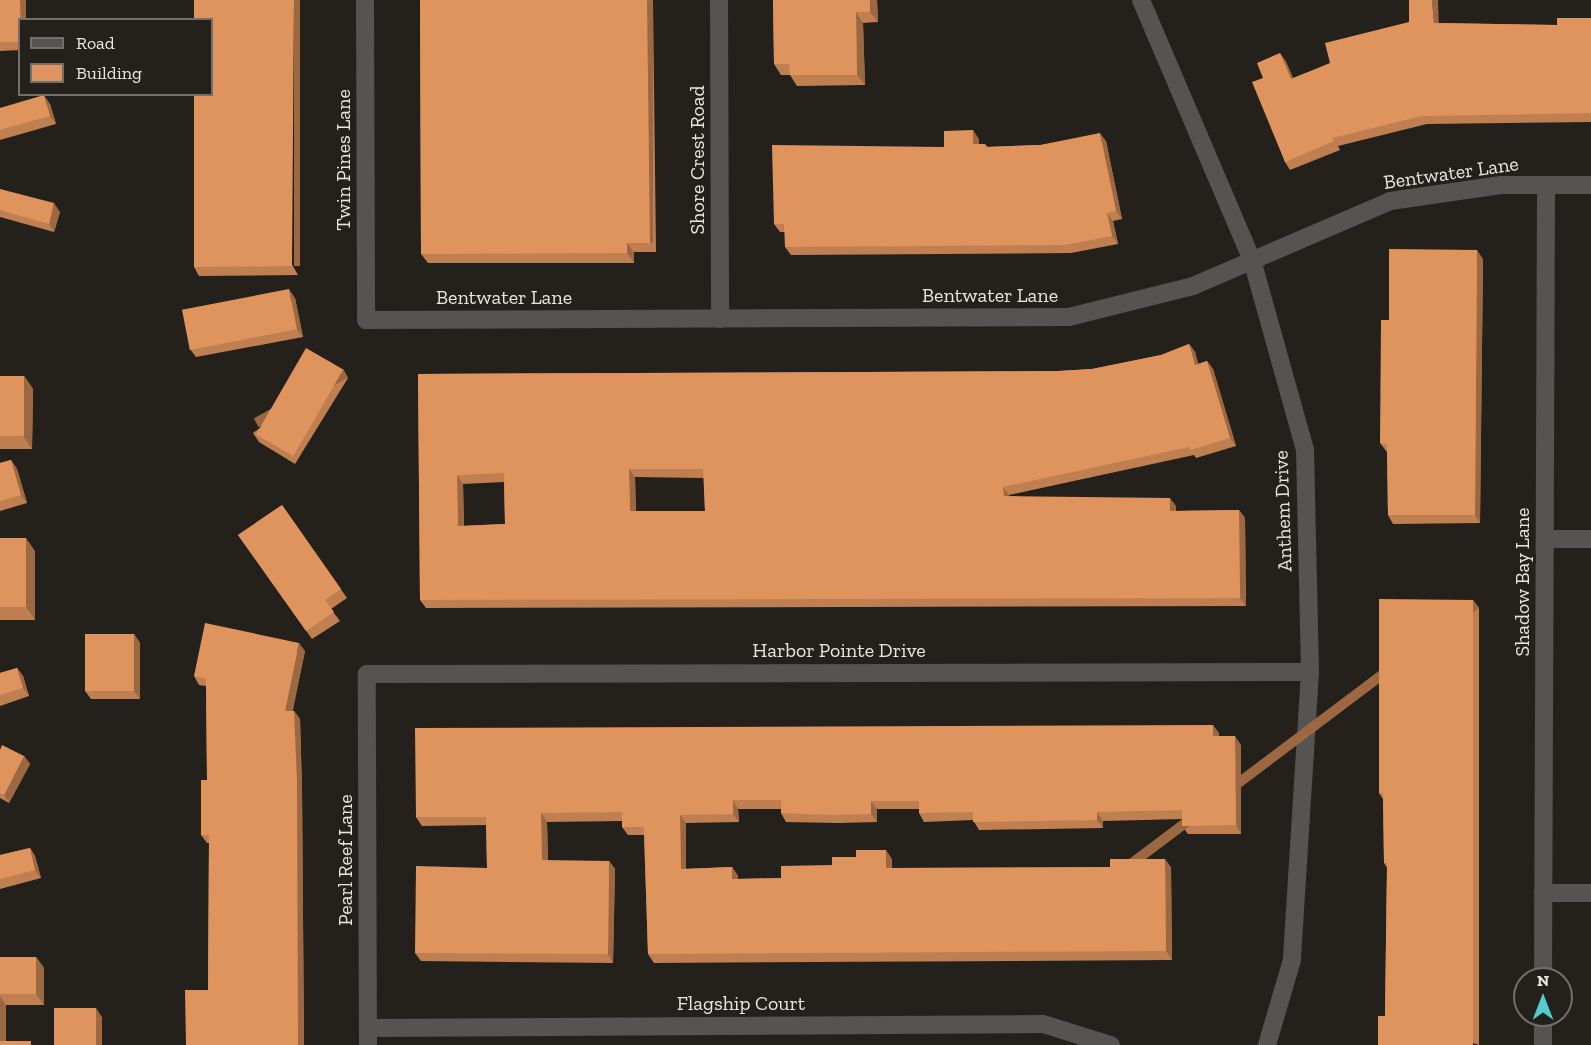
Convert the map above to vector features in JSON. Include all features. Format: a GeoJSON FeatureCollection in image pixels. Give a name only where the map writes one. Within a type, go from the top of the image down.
{"type":"FeatureCollection","features":[{"type":"Feature","properties":{"kind":"street","name":"Twin Pines Lane"},"geometry":{"type":"LineString","coordinates":[[365,0],[366,320]]}},
{"type":"Feature","properties":{"kind":"street","name":"Shore Crest Road"},"geometry":{"type":"LineString","coordinates":[[719,0],[720,319]]}},
{"type":"Feature","properties":{"kind":"street","name":"Anthem Drive"},"geometry":{"type":"LineString","coordinates":[[1141,0],[1252,260],[1305,450],[1310,672],[1292,960],[1267,1045]]}},
{"type":"Feature","properties":{"kind":"street","name":"Bentwater Lane"},"geometry":{"type":"LineString","coordinates":[[366,320],[1069,318],[1193,286],[1390,201],[1501,185],[1591,185]]}},
{"type":"Feature","properties":{"kind":"street","name":"Shadow Bay Lane"},"geometry":{"type":"LineString","coordinates":[[1543,967],[1546,185]]}},
{"type":"Feature","properties":{"kind":"street"},"geometry":{"type":"LineString","coordinates":[[1545,539],[1591,539]]}},
{"type":"Feature","properties":{"kind":"street","name":"Harbor Pointe Drive"},"geometry":{"type":"LineString","coordinates":[[367,674],[1310,672]]}},
{"type":"Feature","properties":{"kind":"street","name":"Pearl Reef Lane"},"geometry":{"type":"LineString","coordinates":[[367,674],[368,1037]]}},
{"type":"Feature","properties":{"kind":"street"},"geometry":{"type":"LineString","coordinates":[[1543,893],[1591,893]]}},
{"type":"Feature","properties":{"kind":"street","name":"Flagship Court"},"geometry":{"type":"LineString","coordinates":[[368,1037],[1043,1024],[1111,1045]]}},
{"type":"Feature","properties":{"kind":"street"},"geometry":{"type":"LineString","coordinates":[[1543,1027],[1544,1045]]}},
{"type":"Feature","properties":{"kind":"building"},"geometry":{"type":"Polygon","coordinates":[[[0,0],[20,0],[18,42],[0,42],[0,0]]]}},
{"type":"Feature","properties":{"kind":"building"},"geometry":{"type":"Polygon","coordinates":[[[194,0],[294,0],[292,266],[194,267],[194,96],[213,96],[213,18],[194,18],[194,0]]]}},
{"type":"Feature","properties":{"kind":"building"},"geometry":{"type":"Polygon","coordinates":[[[420,0],[647,0],[650,243],[627,243],[627,253],[421,254],[420,0]]]}},
{"type":"Feature","properties":{"kind":"building"},"geometry":{"type":"Polygon","coordinates":[[[773,0],[870,0],[870,12],[856,12],[857,75],[790,75],[789,64],[774,64],[773,0]]]}},
{"type":"Feature","properties":{"kind":"building"},"geometry":{"type":"Polygon","coordinates":[[[1409,0],[1432,0],[1434,23],[1557,25],[1557,18],[1591,18],[1591,113],[1422,116],[1332,138],[1334,141],[1285,162],[1252,82],[1263,78],[1257,63],[1280,53],[1291,79],[1330,63],[1325,43],[1409,22],[1409,0]]]}},
{"type":"Feature","properties":{"kind":"building"},"geometry":{"type":"Polygon","coordinates":[[[44,96],[50,116],[0,130],[0,108],[44,96]]]}},
{"type":"Feature","properties":{"kind":"building"},"geometry":{"type":"Polygon","coordinates":[[[973,130],[973,144],[985,144],[985,147],[1040,145],[1100,133],[1116,211],[1107,213],[1112,236],[1065,245],[785,247],[784,224],[774,224],[772,145],[944,147],[944,131],[973,130]]]}},
{"type":"Feature","properties":{"kind":"building"},"geometry":{"type":"Polygon","coordinates":[[[0,189],[54,203],[49,224],[0,210],[0,189]]]}},
{"type":"Feature","properties":{"kind":"building"},"geometry":{"type":"Polygon","coordinates":[[[1389,249],[1477,250],[1475,515],[1388,515],[1387,444],[1380,443],[1381,320],[1389,320],[1389,249]]]}},
{"type":"Feature","properties":{"kind":"building"},"geometry":{"type":"Polygon","coordinates":[[[289,289],[297,329],[190,350],[182,310],[289,289]]]}},
{"type":"Feature","properties":{"kind":"building"},"geometry":{"type":"Polygon","coordinates":[[[1189,344],[1195,365],[1207,361],[1230,438],[1190,450],[1189,447],[1003,487],[1004,496],[1170,498],[1170,511],[1239,510],[1240,598],[420,600],[418,374],[1058,371],[1092,369],[1161,355],[1189,344]],[[629,469],[630,511],[705,511],[703,469],[629,469]],[[504,473],[457,475],[458,526],[505,524],[504,473]]]}},
{"type":"Feature","properties":{"kind":"building"},"geometry":{"type":"Polygon","coordinates":[[[306,348],[343,370],[293,456],[256,435],[306,348]]]}},
{"type":"Feature","properties":{"kind":"building"},"geometry":{"type":"Polygon","coordinates":[[[0,376],[24,376],[24,436],[0,436],[0,376]]]}},
{"type":"Feature","properties":{"kind":"building"},"geometry":{"type":"Polygon","coordinates":[[[11,460],[21,495],[0,501],[0,463],[11,460]]]}},
{"type":"Feature","properties":{"kind":"building"},"geometry":{"type":"Polygon","coordinates":[[[282,505],[341,589],[325,600],[334,612],[306,631],[238,535],[282,505]]]}},
{"type":"Feature","properties":{"kind":"building"},"geometry":{"type":"Polygon","coordinates":[[[0,538],[26,538],[26,607],[0,607],[0,538]]]}},
{"type":"Feature","properties":{"kind":"building"},"geometry":{"type":"Polygon","coordinates":[[[1379,599],[1473,600],[1473,1045],[1378,1045],[1378,1016],[1385,1016],[1387,863],[1384,863],[1383,793],[1379,793],[1379,599]]]}},
{"type":"Feature","properties":{"kind":"building"},"geometry":{"type":"Polygon","coordinates":[[[205,623],[299,643],[285,711],[294,711],[297,781],[298,1045],[186,1045],[185,990],[208,990],[209,835],[201,835],[201,780],[207,780],[206,679],[194,676],[205,623]]]}},
{"type":"Feature","properties":{"kind":"building"},"geometry":{"type":"Polygon","coordinates":[[[85,634],[134,634],[134,691],[85,691],[85,634]]]}},
{"type":"Feature","properties":{"kind":"building"},"geometry":{"type":"Polygon","coordinates":[[[17,668],[23,688],[0,695],[0,673],[17,668]]]}},
{"type":"Feature","properties":{"kind":"building"},"geometry":{"type":"Polygon","coordinates":[[[1213,725],[1213,736],[1235,736],[1236,825],[1182,826],[1182,810],[1097,812],[1097,820],[973,822],[973,812],[919,813],[919,801],[871,801],[871,814],[833,815],[781,813],[781,800],[733,800],[733,814],[680,815],[681,869],[732,867],[732,879],[781,878],[781,866],[832,865],[832,857],[856,857],[856,850],[886,850],[886,868],[1110,867],[1110,859],[1165,859],[1166,951],[648,954],[644,827],[622,827],[622,812],[541,813],[542,860],[609,861],[608,954],[415,953],[416,866],[487,868],[486,817],[416,817],[415,728],[1213,725]]]}},
{"type":"Feature","properties":{"kind":"building"},"geometry":{"type":"Polygon","coordinates":[[[2,745],[24,756],[4,795],[0,793],[2,745]]]}},
{"type":"Feature","properties":{"kind":"building"},"geometry":{"type":"Polygon","coordinates":[[[30,848],[35,870],[0,879],[0,855],[30,848]]]}},
{"type":"Feature","properties":{"kind":"building"},"geometry":{"type":"Polygon","coordinates":[[[0,957],[36,957],[36,994],[0,994],[0,957]]]}},
{"type":"Feature","properties":{"kind":"building"},"geometry":{"type":"Polygon","coordinates":[[[54,1008],[96,1008],[96,1045],[54,1045],[54,1008]]]}},
{"type":"Feature","properties":{"kind":"building"},"geometry":{"type":"Polygon","coordinates":[[[0,1041],[31,1041],[31,1045],[0,1045],[0,1041]]]}}]}
